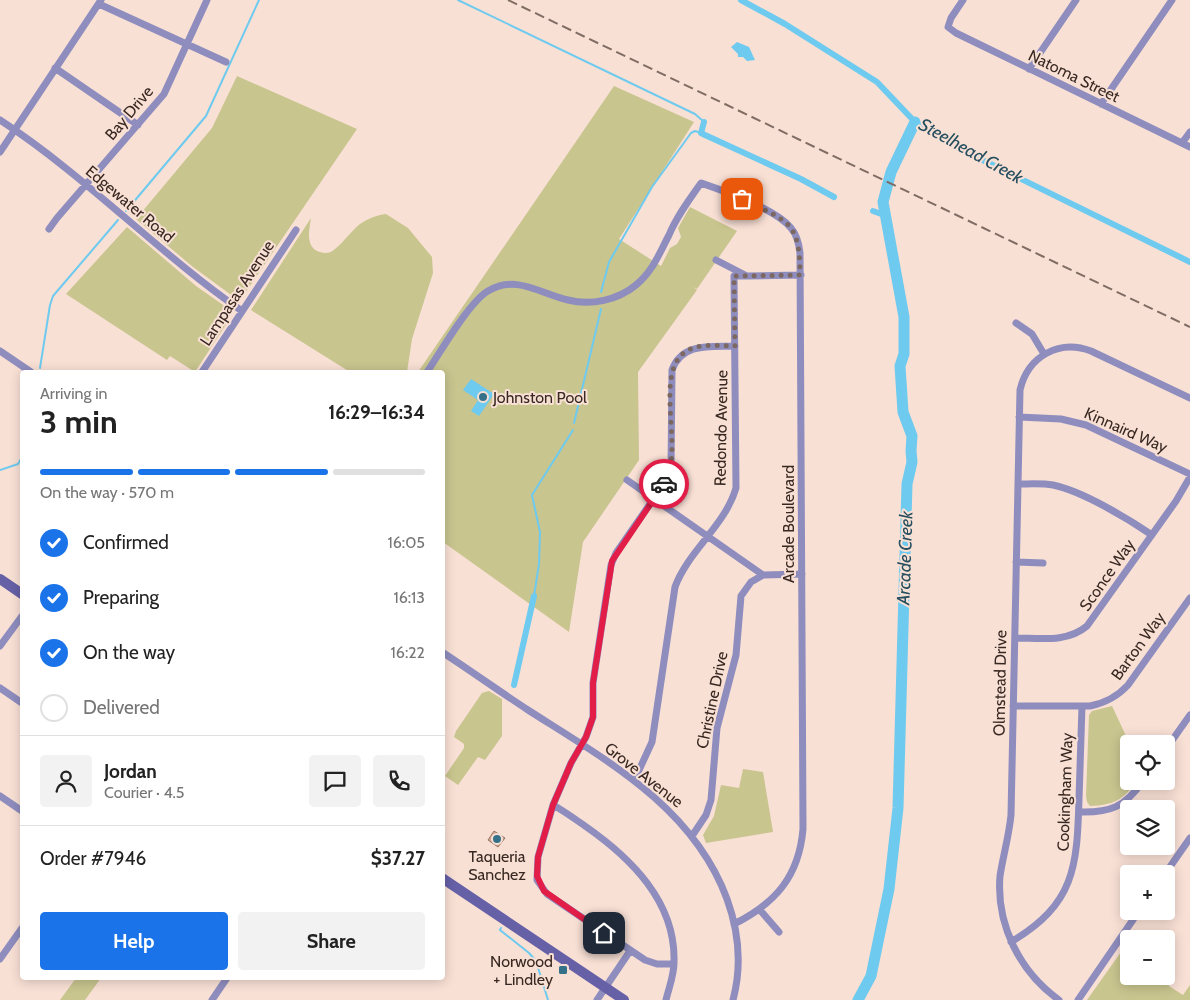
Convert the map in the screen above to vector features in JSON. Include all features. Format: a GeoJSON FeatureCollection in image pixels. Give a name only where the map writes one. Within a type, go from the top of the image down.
{"type":"FeatureCollection","features":[{"type":"Feature","properties":{"kind":"main road"},"geometry":{"type":"LineString","coordinates":[[0,580],[20,593]]}},
{"type":"Feature","properties":{"kind":"main road"},"geometry":{"type":"LineString","coordinates":[[445,880],[624,1000]]}},
{"type":"Feature","properties":{"kind":"street","name":"Bay Drive"},"geometry":{"type":"LineString","coordinates":[[49,230],[57,218],[164,94],[207,0]]}},
{"type":"Feature","properties":{"kind":"street","name":"Natoma Street"},"geometry":{"type":"LineString","coordinates":[[963,0],[951,18],[948,27],[956,33],[1190,147]]}},
{"type":"Feature","properties":{"kind":"street"},"geometry":{"type":"LineString","coordinates":[[1028,69],[1076,0]]}},
{"type":"Feature","properties":{"kind":"street"},"geometry":{"type":"LineString","coordinates":[[1101,104],[1172,0]]}},
{"type":"Feature","properties":{"kind":"street"},"geometry":{"type":"LineString","coordinates":[[0,152],[54,68],[100,2],[226,62]]}},
{"type":"Feature","properties":{"kind":"street"},"geometry":{"type":"LineString","coordinates":[[54,68],[138,124]]}},
{"type":"Feature","properties":{"kind":"street","name":"Edgewater Road"},"geometry":{"type":"LineString","coordinates":[[0,120],[54,158],[189,273],[242,311]]}},
{"type":"Feature","properties":{"kind":"street"},"geometry":{"type":"LineString","coordinates":[[1182,143],[1190,132]]}},
{"type":"Feature","properties":{"kind":"street","name":"Arcade Boulevard"},"geometry":{"type":"LineString","coordinates":[[428,370],[475,302],[488,291],[504,285],[521,284],[567,300],[585,302],[611,298],[635,287],[658,260],[682,210],[701,183],[742,199],[787,223],[792,229],[800,244],[802,840],[797,862],[786,882],[773,899],[760,910],[734,924]]}},
{"type":"Feature","properties":{"kind":"street","name":"Lampasas Avenue"},"geometry":{"type":"LineString","coordinates":[[203,370],[296,230]]}},
{"type":"Feature","properties":{"kind":"street"},"geometry":{"type":"LineString","coordinates":[[716,260],[747,276],[800,275]]}},
{"type":"Feature","properties":{"kind":"street","name":"Redondo Avenue"},"geometry":{"type":"LineString","coordinates":[[634,781],[652,742],[675,588],[681,574],[730,504],[737,479],[734,276],[747,276]]}},
{"type":"Feature","properties":{"kind":"street"},"geometry":{"type":"LineString","coordinates":[[1016,322],[1032,334],[1044,354],[1061,347],[1083,348],[1190,398]]}},
{"type":"Feature","properties":{"kind":"street"},"geometry":{"type":"LineString","coordinates":[[674,964],[653,963],[630,951],[547,894],[541,888],[537,876],[538,857],[553,805],[593,717],[593,683],[611,565],[616,553],[668,478],[672,466],[670,378],[673,365],[681,355],[693,348],[735,346]]}},
{"type":"Feature","properties":{"kind":"street"},"geometry":{"type":"LineString","coordinates":[[1,353],[28,370]]}},
{"type":"Feature","properties":{"kind":"street","name":"Olmstead Drive"},"geometry":{"type":"LineString","coordinates":[[1044,354],[1031,366],[1022,381],[1019,417],[1011,815],[1002,865],[1000,890],[1003,916],[1012,942],[1021,960],[1034,978],[1059,1000]]}},
{"type":"Feature","properties":{"kind":"street","name":"Kinnaird Way"},"geometry":{"type":"LineString","coordinates":[[1019,417],[1061,418],[1086,425],[1190,475]]}},
{"type":"Feature","properties":{"kind":"street","name":"Sconce Way"},"geometry":{"type":"LineString","coordinates":[[1015,638],[1062,638],[1084,629],[1093,620],[1152,535],[1190,475]]}},
{"type":"Feature","properties":{"kind":"street"},"geometry":{"type":"LineString","coordinates":[[627,480],[708,535],[763,576],[802,574]]}},
{"type":"Feature","properties":{"kind":"street"},"geometry":{"type":"LineString","coordinates":[[1018,484],[1052,485],[1064,488],[1118,514],[1152,535]]}},
{"type":"Feature","properties":{"kind":"street"},"geometry":{"type":"LineString","coordinates":[[1016,562],[1044,563]]}},
{"type":"Feature","properties":{"kind":"street","name":"Christine Drive"},"geometry":{"type":"LineString","coordinates":[[692,836],[706,815],[711,800],[717,728],[736,655],[741,596],[751,582],[763,576]]}},
{"type":"Feature","properties":{"kind":"street","name":"Barton Way"},"geometry":{"type":"LineString","coordinates":[[1013,706],[1082,706],[1102,704],[1122,691],[1190,598]]}},
{"type":"Feature","properties":{"kind":"street"},"geometry":{"type":"LineString","coordinates":[[0,646],[20,619]]}},
{"type":"Feature","properties":{"kind":"street","name":"Grove Avenue"},"geometry":{"type":"LineString","coordinates":[[445,656],[582,744],[666,806],[692,836],[716,874],[734,924]]}},
{"type":"Feature","properties":{"kind":"street"},"geometry":{"type":"LineString","coordinates":[[0,688],[20,702]]}},
{"type":"Feature","properties":{"kind":"street","name":"Cookingham Way"},"geometry":{"type":"LineString","coordinates":[[1012,942],[1043,920],[1065,892],[1076,858],[1082,706]]}},
{"type":"Feature","properties":{"kind":"street"},"geometry":{"type":"LineString","coordinates":[[1175,736],[1190,715]]}},
{"type":"Feature","properties":{"kind":"street"},"geometry":{"type":"LineString","coordinates":[[1079,812],[1098,812],[1116,808],[1128,800],[1136,790]]}},
{"type":"Feature","properties":{"kind":"street"},"geometry":{"type":"LineString","coordinates":[[0,796],[20,810]]}},
{"type":"Feature","properties":{"kind":"street"},"geometry":{"type":"LineString","coordinates":[[553,805],[608,842],[641,874],[651,887],[664,913],[673,946],[672,983],[666,1000]]}},
{"type":"Feature","properties":{"kind":"street"},"geometry":{"type":"LineString","coordinates":[[1171,865],[1190,838]]}},
{"type":"Feature","properties":{"kind":"street"},"geometry":{"type":"LineString","coordinates":[[760,910],[779,932]]}},
{"type":"Feature","properties":{"kind":"street"},"geometry":{"type":"LineString","coordinates":[[1078,1000],[1133,920]]}},
{"type":"Feature","properties":{"kind":"street"},"geometry":{"type":"LineString","coordinates":[[733,1000],[738,966],[734,924]]}},
{"type":"Feature","properties":{"kind":"street"},"geometry":{"type":"LineString","coordinates":[[0,959],[20,931]]}},
{"type":"Feature","properties":{"kind":"street"},"geometry":{"type":"LineString","coordinates":[[598,1000],[630,951]]}},
{"type":"Feature","properties":{"kind":"street"},"geometry":{"type":"LineString","coordinates":[[212,1000],[226,980]]}},
{"type":"Feature","properties":{"kind":"shaded area"},"geometry":{"type":"Polygon","coordinates":[[[237,76],[357,129],[241,299],[238,300],[193,267],[136,219],[212,128],[237,76]]]}},
{"type":"Feature","properties":{"kind":"shaded area"},"geometry":{"type":"Polygon","coordinates":[[[614,86],[694,122],[619,239],[661,266],[670,248],[677,244],[681,237],[678,228],[690,207],[737,231],[697,289],[693,287],[697,290],[638,372],[639,460],[583,542],[569,632],[445,543],[445,370],[419,370],[614,86]]]}},
{"type":"Feature","properties":{"kind":"shaded area"},"geometry":{"type":"Polygon","coordinates":[[[386,214],[408,228],[432,257],[433,273],[412,339],[407,370],[347,370],[251,310],[311,218],[310,243],[315,250],[326,253],[333,250],[363,222],[386,214]]]}},
{"type":"Feature","properties":{"kind":"shaded area"},"geometry":{"type":"Polygon","coordinates":[[[127,227],[196,286],[226,307],[229,320],[196,370],[192,370],[170,356],[167,360],[66,294],[127,227]]]}},
{"type":"Feature","properties":{"kind":"shaded area"},"geometry":{"type":"Polygon","coordinates":[[[489,691],[502,699],[502,736],[485,760],[478,757],[458,785],[445,776],[464,748],[464,744],[454,737],[456,731],[482,693],[489,691]]]}},
{"type":"Feature","properties":{"kind":"shaded area"},"geometry":{"type":"Polygon","coordinates":[[[1112,706],[1126,735],[1120,735],[1120,790],[1130,790],[1112,803],[1090,806],[1086,796],[1089,715],[1092,711],[1112,706]]]}},
{"type":"Feature","properties":{"kind":"shaded area"},"geometry":{"type":"Polygon","coordinates":[[[743,769],[763,772],[773,832],[706,843],[703,835],[714,816],[721,785],[739,788],[743,769]]]}},
{"type":"Feature","properties":{"kind":"shaded area"},"geometry":{"type":"Polygon","coordinates":[[[1120,953],[1120,985],[1170,985],[1183,995],[1190,985],[1190,1000],[1087,1000],[1120,953]]]}},
{"type":"Feature","properties":{"kind":"shaded area"},"geometry":{"type":"Polygon","coordinates":[[[75,980],[100,980],[85,1000],[60,1000],[75,980]]]}},
{"type":"Feature","properties":{"kind":"water"},"geometry":{"type":"Polygon","coordinates":[[[737,42],[749,47],[755,60],[747,61],[743,57],[738,57],[738,54],[731,47],[737,42]]]}},
{"type":"Feature","properties":{"kind":"water","name":"Johnston Pool"},"geometry":{"type":"Polygon","coordinates":[[[471,379],[494,394],[479,416],[471,411],[478,400],[463,390],[471,379]]]}},
{"type":"Feature","properties":{"kind":"building","name":"Taqueria Sanchez"},"geometry":{"type":"Polygon","coordinates":[[[494,831],[505,838],[498,847],[488,840],[494,831]]]}},
{"type":"Feature","properties":{"kind":"waterway"},"geometry":{"type":"LineString","coordinates":[[126,211],[206,116],[259,0]]}},
{"type":"Feature","properties":{"kind":"waterway"},"geometry":{"type":"LineString","coordinates":[[458,0],[695,114],[704,122]]}},
{"type":"Feature","properties":{"kind":"waterway","name":"Steelhead Creek"},"geometry":{"type":"LineString","coordinates":[[741,0],[785,24],[877,82],[915,122],[954,146],[1190,262]]}},
{"type":"Feature","properties":{"kind":"waterway"},"geometry":{"type":"LineString","coordinates":[[704,122],[701,133],[801,179],[834,197]]}},
{"type":"Feature","properties":{"kind":"waterway","name":"Arcade Creek"},"geometry":{"type":"LineString","coordinates":[[858,1000],[871,976],[889,889],[898,808],[907,484],[912,462],[912,436],[903,412],[900,366],[904,354],[904,317],[883,202],[891,172],[915,122]]}},
{"type":"Feature","properties":{"kind":"waterway"},"geometry":{"type":"LineString","coordinates":[[601,292],[609,262],[652,187],[691,133],[695,131],[701,133]]}},
{"type":"Feature","properties":{"kind":"waterway"},"geometry":{"type":"LineString","coordinates":[[873,211],[884,215]]}},
{"type":"Feature","properties":{"kind":"waterway"},"geometry":{"type":"LineString","coordinates":[[40,368],[53,296],[118,220]]}},
{"type":"Feature","properties":{"kind":"waterway"},"geometry":{"type":"LineString","coordinates":[[574,423],[601,309]]}},
{"type":"Feature","properties":{"kind":"waterway"},"geometry":{"type":"LineString","coordinates":[[534,596],[539,564],[540,532],[532,495],[573,430]]}},
{"type":"Feature","properties":{"kind":"waterway"},"geometry":{"type":"LineString","coordinates":[[0,470],[18,464],[20,460]]}},
{"type":"Feature","properties":{"kind":"waterway"},"geometry":{"type":"LineString","coordinates":[[514,685],[534,596]]}},
{"type":"Feature","properties":{"kind":"waterway"},"geometry":{"type":"LineString","coordinates":[[501,928],[500,930],[536,961],[548,1000]]}},
{"type":"Feature","properties":{"kind":"railway"},"geometry":{"type":"LineString","coordinates":[[508,0],[1190,327]]}},
{"type":"Feature","properties":{"kind":"way so far"},"geometry":{"type":"LineString","coordinates":[[664,484],[672,466],[670,378],[678,358],[693,348],[735,346],[734,276],[800,275],[800,244],[792,229],[780,218],[742,199]]}},
{"type":"Feature","properties":{"kind":"place","name":"Johnston Pool"},"geometry":{"type":"Point","coordinates":[483,397]}},
{"type":"Feature","properties":{"kind":"place","name":"Taqueria Sanchez"},"geometry":{"type":"Point","coordinates":[497,839]}},
{"type":"Feature","properties":{"kind":"place","name":"Norwood + Lindley"},"geometry":{"type":"Point","coordinates":[563,970]}},
{"type":"Feature","properties":{"kind":"route"},"geometry":{"type":"LineString","coordinates":[[604,933],[541,888],[537,876],[538,857],[553,805],[571,763],[591,726],[594,708],[593,683],[612,561],[664,484]]}}]}
